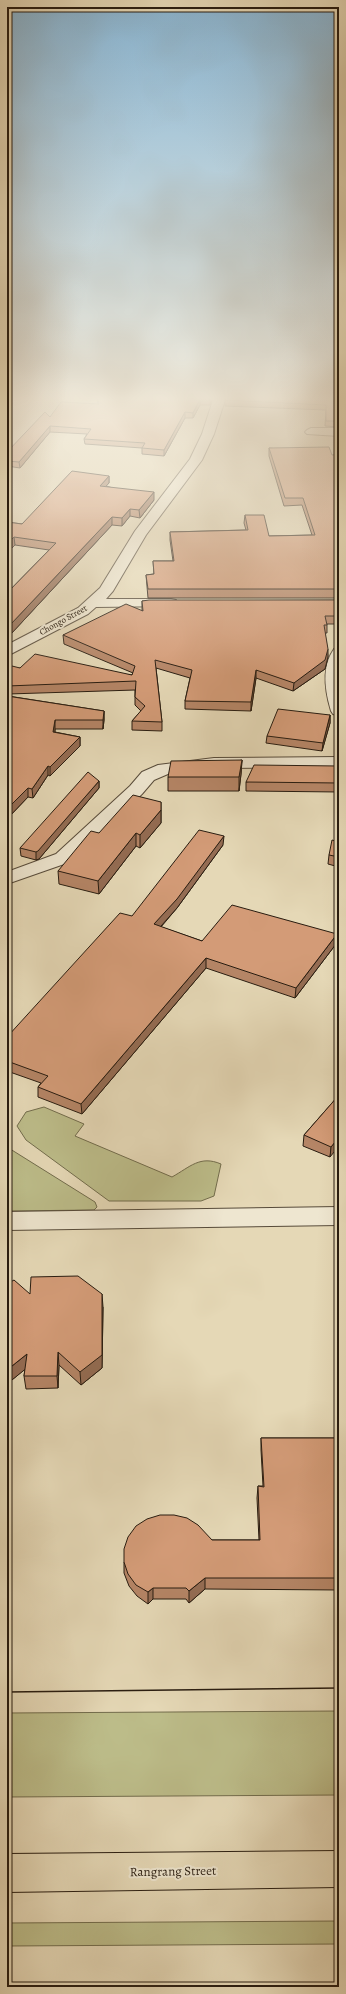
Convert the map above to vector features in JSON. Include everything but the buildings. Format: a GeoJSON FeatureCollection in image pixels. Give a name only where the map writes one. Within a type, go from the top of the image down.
{"type":"FeatureCollection","features":[{"type":"Feature","properties":{"kind":"main road","name":"Rangrang Street"},"geometry":{"type":"LineString","coordinates":[[7,1873],[339,1869]]}},
{"type":"Feature","properties":{"kind":"street","name":"Chongo Street"},"geometry":{"type":"LineString","coordinates":[[7,651],[83,611],[106,591],[140,534],[173,490]]}},
{"type":"Feature","properties":{"kind":"street"},"geometry":{"type":"LineString","coordinates":[[93,603],[182,603]]}},
{"type":"Feature","properties":{"kind":"street"},"geometry":{"type":"LineString","coordinates":[[339,652],[334,660],[333,672],[334,691],[339,712]]}},
{"type":"Feature","properties":{"kind":"street"},"geometry":{"type":"LineString","coordinates":[[7,878],[63,858],[136,790],[148,776],[164,769],[214,763],[339,762]]}},
{"type":"Feature","properties":{"kind":"street"},"geometry":{"type":"LineString","coordinates":[[7,1221],[339,1216]]}},
{"type":"Feature","properties":{"kind":"green space"},"geometry":{"type":"Polygon","coordinates":[[[44,1107],[84,1124],[75,1136],[172,1177],[195,1163],[207,1161],[221,1164],[214,1196],[201,1201],[109,1201],[26,1140],[17,1126],[26,1112],[44,1107]]]}},
{"type":"Feature","properties":{"kind":"green space"},"geometry":{"type":"Polygon","coordinates":[[[7,1147],[95,1202],[97,1207],[94,1210],[7,1211],[7,1147]]]}},
{"type":"Feature","properties":{"kind":"green space"},"geometry":{"type":"Polygon","coordinates":[[[339,1711],[339,1795],[7,1797],[7,1713],[339,1711]]]}},
{"type":"Feature","properties":{"kind":"green space"},"geometry":{"type":"Polygon","coordinates":[[[339,1921],[339,1944],[7,1946],[7,1923],[339,1921]]]}},
{"type":"Feature","properties":{"kind":"tram line"},"geometry":{"type":"LineString","coordinates":[[7,1692],[339,1688]]}}]}
